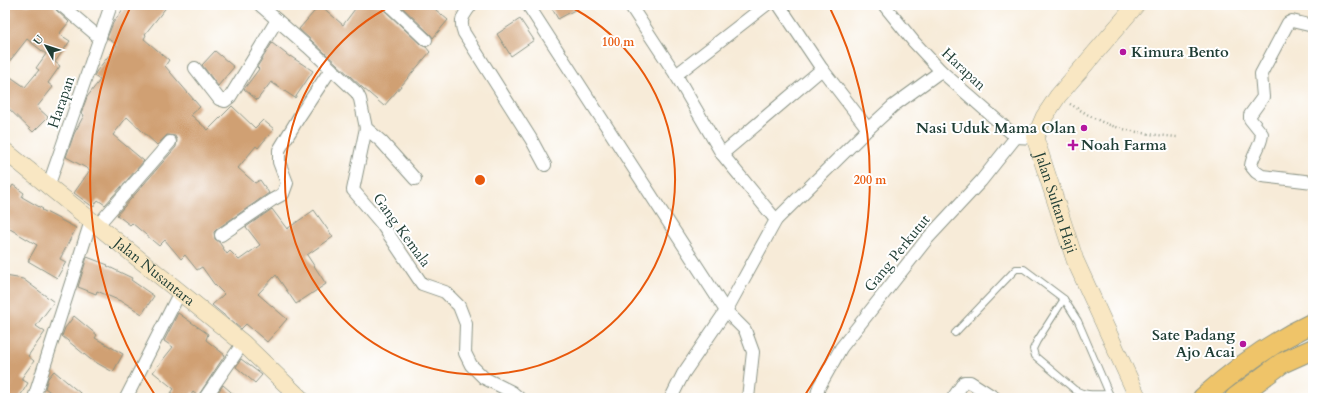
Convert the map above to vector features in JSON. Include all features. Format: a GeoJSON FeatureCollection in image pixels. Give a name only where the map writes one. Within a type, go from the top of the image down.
{"type":"FeatureCollection","features":[{"type":"Feature","properties":{"kind":"main road"},"geometry":{"type":"LineString","coordinates":[[1203,398],[1220,382],[1253,357],[1288,334],[1313,323]]}},
{"type":"Feature","properties":{"kind":"main road"},"geometry":{"type":"LineString","coordinates":[[1235,398],[1282,363],[1313,349]]}},
{"type":"Feature","properties":{"kind":"street"},"geometry":{"type":"LineString","coordinates":[[61,5],[100,38]]}},
{"type":"Feature","properties":{"kind":"street","name":"Harapan"},"geometry":{"type":"LineString","coordinates":[[48,186],[111,5]]}},
{"type":"Feature","properties":{"kind":"street"},"geometry":{"type":"LineString","coordinates":[[260,5],[357,93],[360,99],[366,128],[382,142],[415,179]]}},
{"type":"Feature","properties":{"kind":"street"},"geometry":{"type":"LineString","coordinates":[[389,5],[426,40]]}},
{"type":"Feature","properties":{"kind":"street"},"geometry":{"type":"LineString","coordinates":[[471,5],[463,16],[461,25],[464,33],[531,139],[545,165]]}},
{"type":"Feature","properties":{"kind":"street"},"geometry":{"type":"LineString","coordinates":[[528,5],[726,311],[745,330],[753,352],[748,398]]}},
{"type":"Feature","properties":{"kind":"street"},"geometry":{"type":"LineString","coordinates":[[630,5],[676,75],[722,154],[776,220]]}},
{"type":"Feature","properties":{"kind":"street"},"geometry":{"type":"LineString","coordinates":[[676,75],[766,5]]}},
{"type":"Feature","properties":{"kind":"street"},"geometry":{"type":"LineString","coordinates":[[779,5],[822,69],[868,129]]}},
{"type":"Feature","properties":{"kind":"street","name":"Harapan"},"geometry":{"type":"LineString","coordinates":[[884,5],[941,72],[1016,137]]}},
{"type":"Feature","properties":{"kind":"street","name":"Jalan Sultan Haji"},"geometry":{"type":"LineString","coordinates":[[1136,5],[1058,96],[1044,118],[1035,138],[1075,260],[1138,398]]}},
{"type":"Feature","properties":{"kind":"street"},"geometry":{"type":"LineString","coordinates":[[195,68],[219,99],[225,101],[230,97],[277,20]]}},
{"type":"Feature","properties":{"kind":"street"},"geometry":{"type":"LineString","coordinates":[[1313,26],[1292,21],[1288,23],[1261,74],[1263,97],[1250,115],[1250,119],[1262,134],[1261,142],[1252,160],[1251,166],[1256,172],[1262,176],[1313,182]]}},
{"type":"Feature","properties":{"kind":"street"},"geometry":{"type":"LineString","coordinates":[[221,235],[283,194],[287,183],[279,162],[279,150],[331,69]]}},
{"type":"Feature","properties":{"kind":"street"},"geometry":{"type":"LineString","coordinates":[[722,154],[822,69]]}},
{"type":"Feature","properties":{"kind":"street"},"geometry":{"type":"LineString","coordinates":[[671,398],[683,374],[726,311],[776,220],[893,106],[941,72]]}},
{"type":"Feature","properties":{"kind":"street","name":"Gang Kemala"},"geometry":{"type":"LineString","coordinates":[[366,128],[353,190],[381,223],[422,284],[444,292],[459,306],[466,324],[465,353],[471,365],[484,378],[512,392],[519,398]]}},
{"type":"Feature","properties":{"kind":"street"},"geometry":{"type":"LineString","coordinates":[[1016,137],[1035,138]]}},
{"type":"Feature","properties":{"kind":"street","name":"Gang Perkutut"},"geometry":{"type":"LineString","coordinates":[[816,398],[819,387],[841,348],[927,238],[981,181],[1016,137]]}},
{"type":"Feature","properties":{"kind":"street"},"geometry":{"type":"LineString","coordinates":[[34,398],[94,224],[170,142]]}},
{"type":"Feature","properties":{"kind":"street","name":"Jalan Nusantara"},"geometry":{"type":"LineString","coordinates":[[5,151],[242,343],[300,398]]}},
{"type":"Feature","properties":{"kind":"street"},"geometry":{"type":"LineString","coordinates":[[126,398],[180,292]]}},
{"type":"Feature","properties":{"kind":"street"},"geometry":{"type":"LineString","coordinates":[[205,398],[242,343]]}},
{"type":"Feature","properties":{"kind":"street"},"geometry":{"type":"LineString","coordinates":[[954,398],[964,382],[970,382],[995,398]]}},
{"type":"Feature","properties":{"kind":"lane"},"geometry":{"type":"LineString","coordinates":[[955,333],[1016,269],[1024,269],[1064,299],[1078,321],[1110,396],[1081,394],[1034,356],[1033,349],[1037,341],[1064,299]]}},
{"type":"Feature","properties":{"kind":"path"},"geometry":{"type":"LineString","coordinates":[[1058,96],[1086,114],[1108,124],[1152,135],[1177,137]]}},
{"type":"Feature","properties":{"kind":"building"},"geometry":{"type":"Polygon","coordinates":[[[5,5],[54,5],[56,10],[69,22],[59,34],[70,41],[55,62],[60,66],[48,83],[53,87],[37,107],[48,117],[33,132],[5,105],[5,73],[25,87],[39,70],[36,68],[46,54],[27,39],[5,67],[5,5]]]}},
{"type":"Feature","properties":{"kind":"building"},"geometry":{"type":"Polygon","coordinates":[[[126,5],[168,5],[145,34],[144,39],[169,60],[165,66],[200,107],[191,115],[208,130],[232,106],[255,128],[263,120],[274,129],[258,148],[256,146],[238,168],[255,183],[260,180],[269,193],[214,232],[215,239],[219,242],[227,254],[230,251],[239,260],[260,245],[246,227],[272,209],[287,229],[314,210],[333,237],[307,255],[326,284],[296,304],[276,275],[258,294],[287,319],[267,342],[246,324],[241,329],[212,305],[224,294],[214,284],[202,267],[197,270],[185,255],[181,259],[165,240],[159,246],[132,223],[130,225],[117,215],[176,147],[177,140],[175,136],[167,135],[157,145],[127,117],[113,135],[144,161],[105,205],[98,200],[93,207],[74,193],[90,170],[66,157],[74,134],[84,115],[81,113],[87,97],[100,80],[94,76],[117,45],[107,38],[113,23],[126,5]]]}},
{"type":"Feature","properties":{"kind":"building"},"geometry":{"type":"Polygon","coordinates":[[[320,5],[343,25],[358,5],[382,5],[384,10],[430,52],[384,106],[299,29],[320,5]]]}},
{"type":"Feature","properties":{"kind":"building"},"geometry":{"type":"Polygon","coordinates":[[[400,5],[430,5],[448,20],[433,38],[400,5]]]}},
{"type":"Feature","properties":{"kind":"building"},"geometry":{"type":"Polygon","coordinates":[[[550,5],[584,5],[558,19],[550,5]]]}},
{"type":"Feature","properties":{"kind":"building"},"geometry":{"type":"Polygon","coordinates":[[[520,19],[534,40],[511,56],[497,34],[520,19]]]}},
{"type":"Feature","properties":{"kind":"building"},"geometry":{"type":"Polygon","coordinates":[[[272,43],[290,57],[313,71],[295,98],[271,82],[257,100],[244,89],[259,69],[257,67],[272,43]]]}},
{"type":"Feature","properties":{"kind":"building"},"geometry":{"type":"Polygon","coordinates":[[[215,51],[234,67],[218,86],[202,65],[215,51]]]}},
{"type":"Feature","properties":{"kind":"building"},"geometry":{"type":"Polygon","coordinates":[[[13,185],[24,193],[22,197],[43,209],[42,210],[76,228],[60,259],[66,262],[57,278],[28,261],[37,245],[5,226],[5,197],[13,185]]]}},
{"type":"Feature","properties":{"kind":"building"},"geometry":{"type":"Polygon","coordinates":[[[87,257],[108,265],[107,266],[132,278],[131,280],[154,296],[142,314],[125,303],[97,291],[96,294],[78,287],[87,257]]]}},
{"type":"Feature","properties":{"kind":"building"},"geometry":{"type":"Polygon","coordinates":[[[5,276],[23,279],[54,302],[36,326],[45,332],[28,356],[34,361],[21,379],[28,383],[19,398],[5,398],[5,276]]]}},
{"type":"Feature","properties":{"kind":"building"},"geometry":{"type":"Polygon","coordinates":[[[178,313],[208,334],[206,340],[225,355],[198,396],[193,392],[189,398],[167,398],[174,389],[153,372],[173,347],[164,341],[178,313]]]}},
{"type":"Feature","properties":{"kind":"building"},"geometry":{"type":"Polygon","coordinates":[[[74,316],[97,335],[95,338],[123,354],[113,372],[90,359],[62,336],[65,328],[74,316]]]}},
{"type":"Feature","properties":{"kind":"building"},"geometry":{"type":"Polygon","coordinates":[[[241,359],[262,375],[255,383],[236,367],[241,359]]]}},
{"type":"Feature","properties":{"kind":"building"},"geometry":{"type":"Polygon","coordinates":[[[54,371],[86,398],[58,398],[45,388],[48,378],[54,371]]]}},
{"type":"Feature","properties":{"kind":"building"},"geometry":{"type":"Polygon","coordinates":[[[223,385],[238,398],[214,398],[223,385]]]}},
{"type":"Feature","properties":{"kind":"place","name":"Kimura Bento"},"geometry":{"type":"Point","coordinates":[1123,52]}},
{"type":"Feature","properties":{"kind":"place","name":"Nasi Uduk Mama Olan"},"geometry":{"type":"Point","coordinates":[1084,128]}},
{"type":"Feature","properties":{"kind":"place","name":"Noah Farma"},"geometry":{"type":"Point","coordinates":[1073,145]}},
{"type":"Feature","properties":{"kind":"place","name":"Sate Padang Ajo Acai"},"geometry":{"type":"Point","coordinates":[1243,344]}}]}
